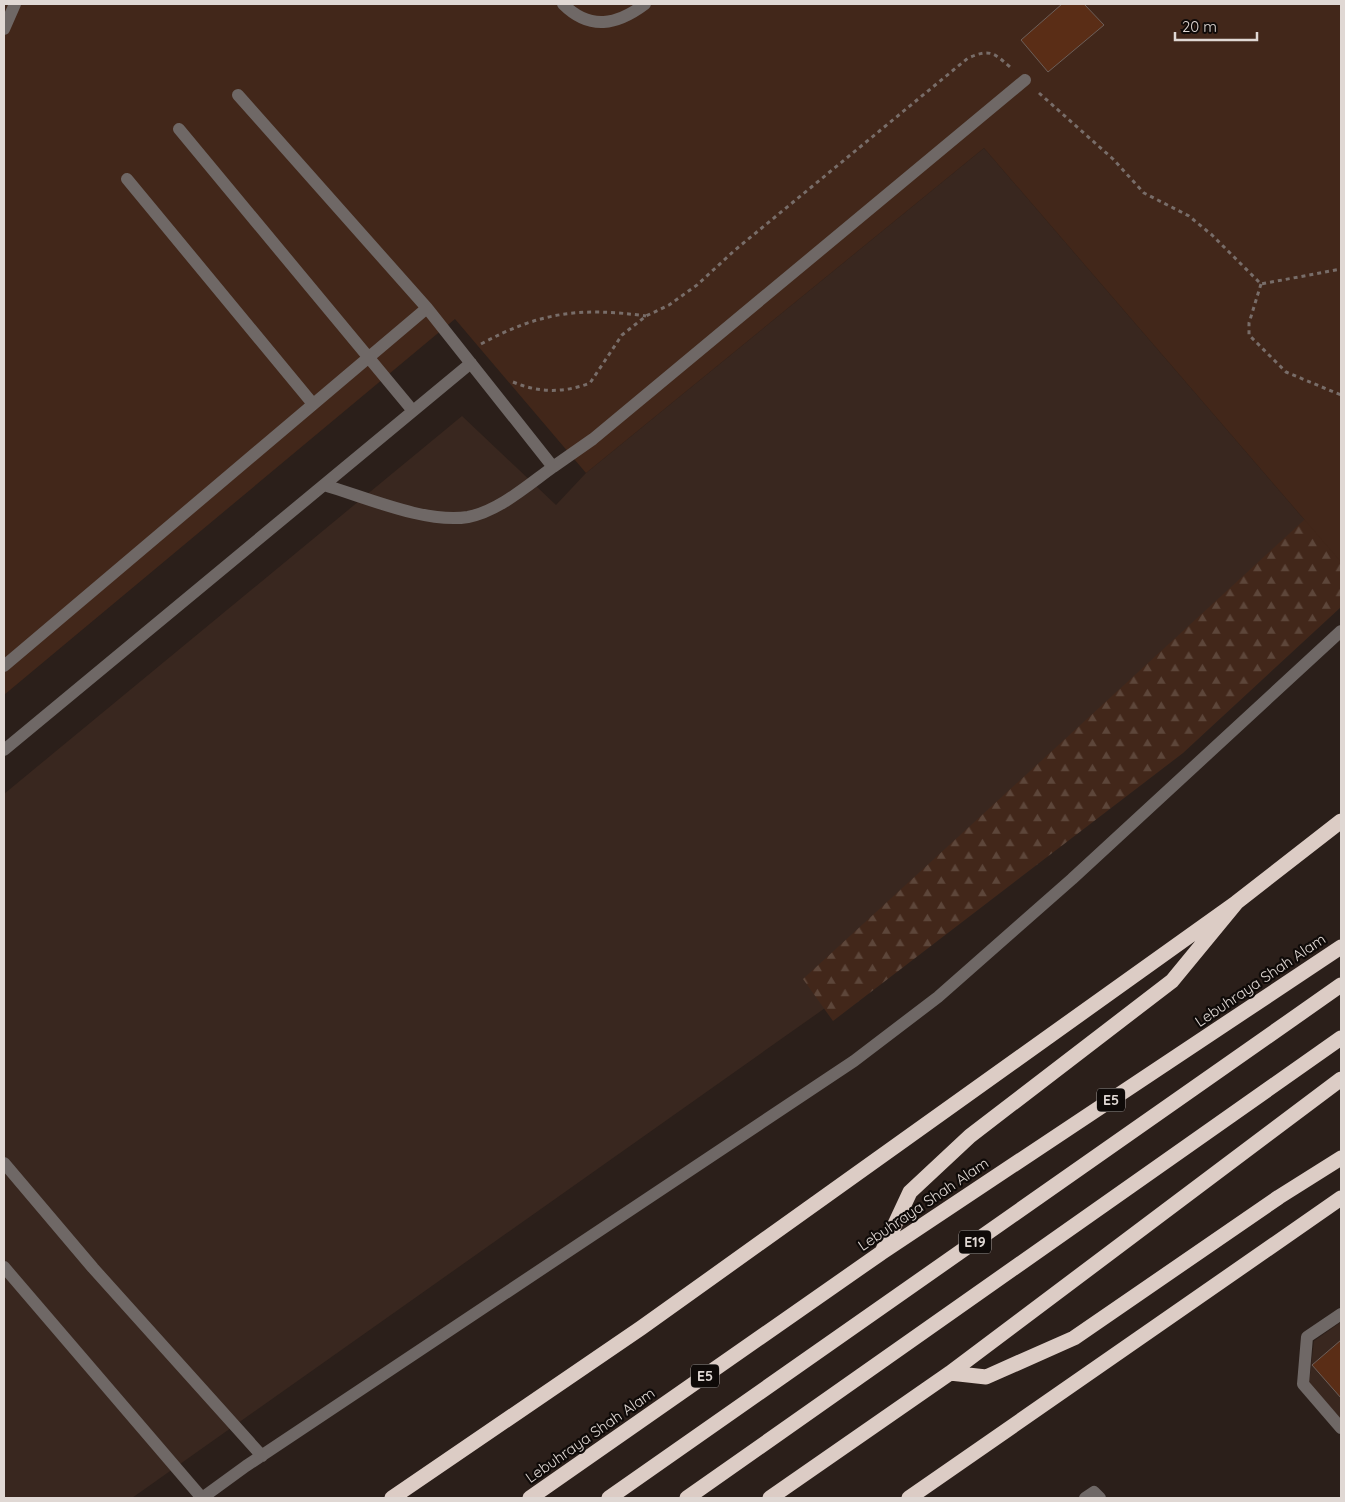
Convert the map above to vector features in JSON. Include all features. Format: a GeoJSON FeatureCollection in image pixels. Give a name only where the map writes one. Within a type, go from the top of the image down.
{"type":"FeatureCollection","features":[{"type":"Feature","properties":{"kind":"highway"},"geometry":{"type":"LineString","coordinates":[[392,1498],[641,1328],[1237,902],[1341,821]]}},
{"type":"Feature","properties":{"kind":"highway"},"geometry":{"type":"LineString","coordinates":[[881,1253],[910,1192],[970,1136],[1172,981],[1237,902]]}},
{"type":"Feature","properties":{"kind":"highway","name":"Lebuhraya Shah Alam"},"geometry":{"type":"LineString","coordinates":[[530,1498],[881,1253],[1341,947]]}},
{"type":"Feature","properties":{"kind":"highway","name":"E19"},"geometry":{"type":"LineString","coordinates":[[609,1498],[1341,985]]}},
{"type":"Feature","properties":{"kind":"highway"},"geometry":{"type":"LineString","coordinates":[[687,1498],[1341,1038]]}},
{"type":"Feature","properties":{"kind":"highway"},"geometry":{"type":"LineString","coordinates":[[770,1498],[950,1373],[1341,1079]]}},
{"type":"Feature","properties":{"kind":"highway"},"geometry":{"type":"LineString","coordinates":[[950,1373],[986,1377],[1074,1338],[1279,1197],[1341,1158]]}},
{"type":"Feature","properties":{"kind":"highway"},"geometry":{"type":"LineString","coordinates":[[909,1498],[1341,1198]]}},
{"type":"Feature","properties":{"kind":"lane"},"geometry":{"type":"LineString","coordinates":[[4,29],[14,4]]}},
{"type":"Feature","properties":{"kind":"lane"},"geometry":{"type":"LineString","coordinates":[[563,4],[588,20],[610,23],[629,16],[644,4]]}},
{"type":"Feature","properties":{"kind":"lane"},"geometry":{"type":"LineString","coordinates":[[324,485],[432,517],[468,517],[496,506],[594,439],[1025,80]]}},
{"type":"Feature","properties":{"kind":"lane"},"geometry":{"type":"LineString","coordinates":[[238,94],[427,308],[553,467]]}},
{"type":"Feature","properties":{"kind":"lane"},"geometry":{"type":"LineString","coordinates":[[180,129],[413,411]]}},
{"type":"Feature","properties":{"kind":"lane"},"geometry":{"type":"LineString","coordinates":[[127,179],[313,404]]}},
{"type":"Feature","properties":{"kind":"lane"},"geometry":{"type":"LineString","coordinates":[[4,666],[427,308]]}},
{"type":"Feature","properties":{"kind":"lane"},"geometry":{"type":"LineString","coordinates":[[4,750],[471,362]]}},
{"type":"Feature","properties":{"kind":"lane"},"geometry":{"type":"LineString","coordinates":[[4,1267],[202,1498],[862,1055],[938,997],[1072,878],[1341,631]]}},
{"type":"Feature","properties":{"kind":"lane"},"geometry":{"type":"LineString","coordinates":[[4,1163],[93,1268],[262,1456]]}},
{"type":"Feature","properties":{"kind":"lane"},"geometry":{"type":"LineString","coordinates":[[1341,1314],[1308,1337],[1303,1384],[1341,1428]]}},
{"type":"Feature","properties":{"kind":"lane"},"geometry":{"type":"LineString","coordinates":[[1084,1498],[1094,1492],[1100,1498]]}},
{"type":"Feature","properties":{"kind":"path"},"geometry":{"type":"LineString","coordinates":[[510,380],[529,389],[557,391],[590,383],[622,335],[646,316],[669,305],[697,285],[749,238],[968,58],[982,52],[995,53],[1113,159],[1144,193],[1189,216],[1212,235],[1261,284]]}},
{"type":"Feature","properties":{"kind":"path"},"geometry":{"type":"LineString","coordinates":[[1261,284],[1341,269]]}},
{"type":"Feature","properties":{"kind":"path"},"geometry":{"type":"LineString","coordinates":[[1261,284],[1249,323],[1249,335],[1286,372],[1341,395]]}},
{"type":"Feature","properties":{"kind":"path"},"geometry":{"type":"LineString","coordinates":[[475,347],[513,326],[557,314],[606,310],[646,316]]}},
{"type":"Feature","properties":{"kind":"shaded area"},"geometry":{"type":"Polygon","coordinates":[[[984,148],[1341,562],[893,960],[132,1498],[4,1498],[4,794],[462,416],[556,505],[586,473],[984,148]]]}},
{"type":"Feature","properties":{"kind":"shaded area"},"geometry":{"type":"Polygon","coordinates":[[[1341,1322],[1341,1419],[1309,1383],[1314,1341],[1341,1322]]]}},
{"type":"Feature","properties":{"kind":"green space"},"geometry":{"type":"Polygon","coordinates":[[[4,4],[1341,4],[1341,562],[984,148],[586,473],[455,319],[4,695],[4,4]]]}},
{"type":"Feature","properties":{"kind":"green space"},"geometry":{"type":"Polygon","coordinates":[[[1341,4],[1341,607],[1183,753],[833,1021],[803,979],[1326,500],[1341,4]]]}},
{"type":"Feature","properties":{"kind":"building"},"geometry":{"type":"Polygon","coordinates":[[[1062,4],[1084,4],[1104,25],[1048,72],[1021,40],[1062,4]]]}},
{"type":"Feature","properties":{"kind":"building"},"geometry":{"type":"Polygon","coordinates":[[[1341,1340],[1341,1398],[1312,1365],[1341,1340]]]}}]}
